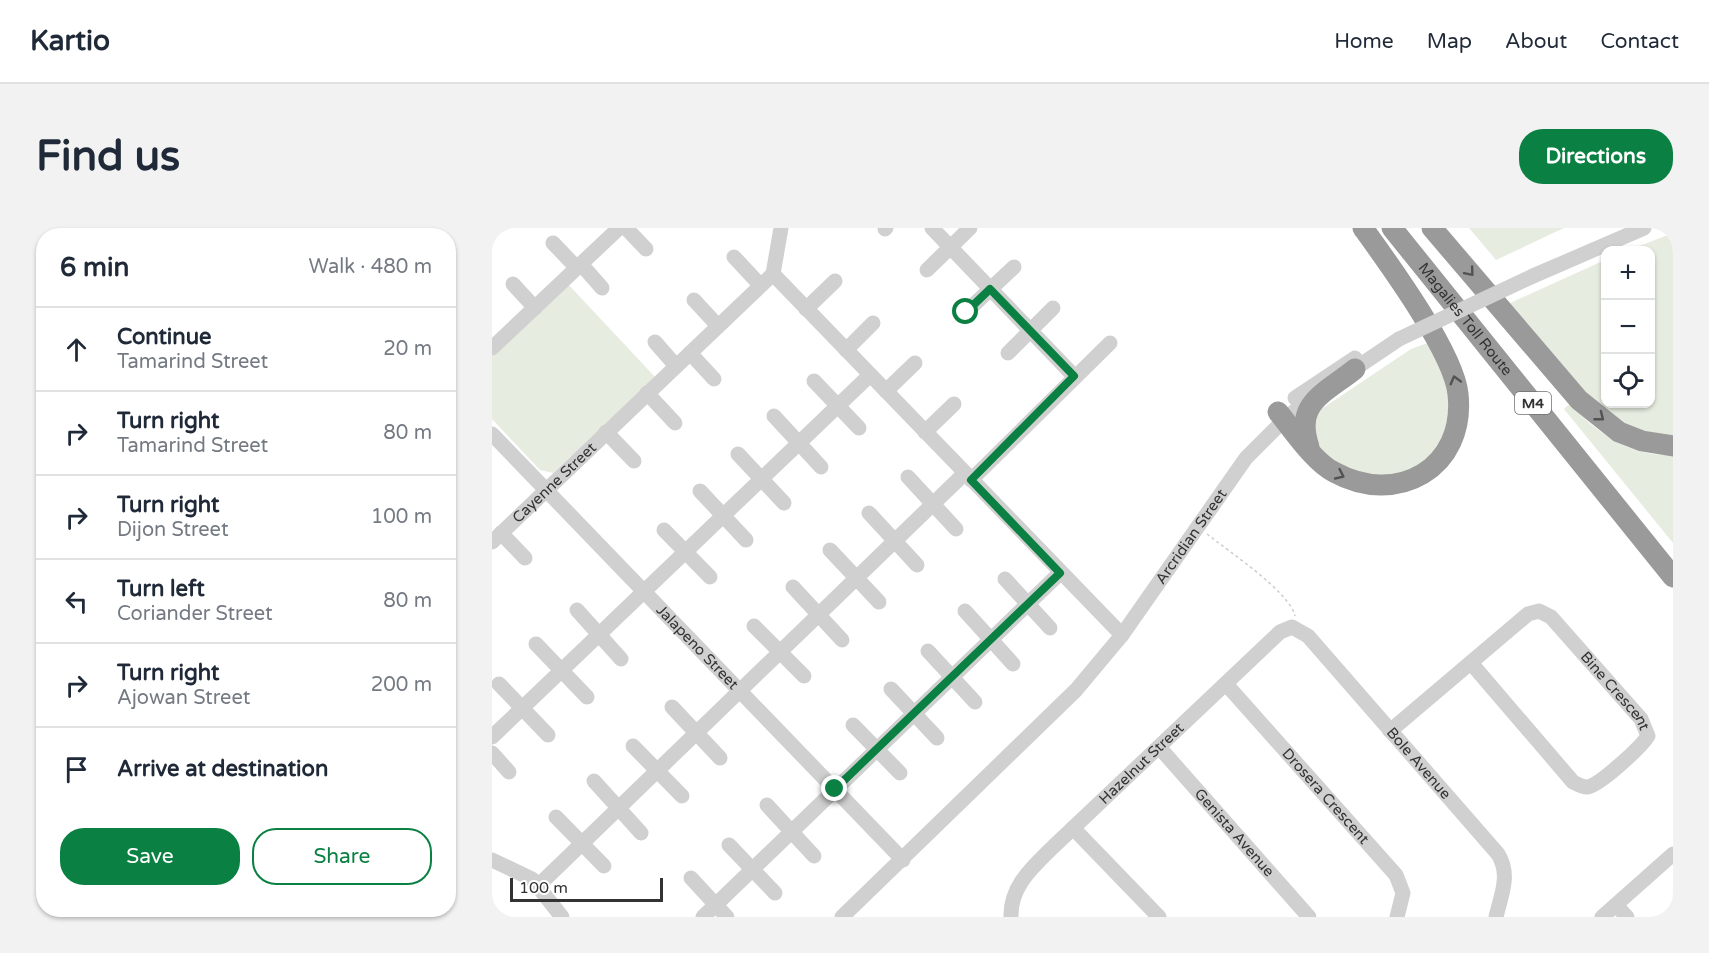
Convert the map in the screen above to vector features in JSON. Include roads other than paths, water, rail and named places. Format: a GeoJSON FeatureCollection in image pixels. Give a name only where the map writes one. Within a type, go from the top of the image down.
{"type":"FeatureCollection","features":[{"type":"Feature","properties":{"kind":"highway"},"geometry":{"type":"LineString","coordinates":[[1281,416],[1331,471],[1357,483],[1387,487],[1416,479],[1428,471],[1443,455],[1455,435],[1459,413],[1454,374],[1442,348],[1363,228]]}},
{"type":"Feature","properties":{"kind":"highway","name":"Magalies Toll Route"},"geometry":{"type":"LineString","coordinates":[[1392,228],[1673,577]]}},
{"type":"Feature","properties":{"kind":"highway","name":"Magalies Toll Route"},"geometry":{"type":"LineString","coordinates":[[1406,228],[1673,559]]}},
{"type":"Feature","properties":{"kind":"highway"},"geometry":{"type":"LineString","coordinates":[[1432,228],[1579,400],[1619,432],[1642,441],[1673,446]]}},
{"type":"Feature","properties":{"kind":"highway"},"geometry":{"type":"LineString","coordinates":[[1310,450],[1304,430],[1307,411],[1354,369]]}},
{"type":"Feature","properties":{"kind":"street"},"geometry":{"type":"LineString","coordinates":[[492,348],[620,228],[646,249]]}},
{"type":"Feature","properties":{"kind":"street"},"geometry":{"type":"LineString","coordinates":[[781,228],[772,274],[1122,635]]}},
{"type":"Feature","properties":{"kind":"street"},"geometry":{"type":"LineString","coordinates":[[932,228],[1074,376]]}},
{"type":"Feature","properties":{"kind":"street"},"geometry":{"type":"LineString","coordinates":[[927,270],[970,228]]}},
{"type":"Feature","properties":{"kind":"street","name":"Arcridian Street"},"geometry":{"type":"LineString","coordinates":[[1160,579],[1246,458],[1310,386],[1348,362],[1533,276],[1644,228]]}},
{"type":"Feature","properties":{"kind":"street"},"geometry":{"type":"LineString","coordinates":[[553,243],[603,288]]}},
{"type":"Feature","properties":{"kind":"street"},"geometry":{"type":"LineString","coordinates":[[734,257],[760,285]]}},
{"type":"Feature","properties":{"kind":"street"},"geometry":{"type":"LineString","coordinates":[[966,312],[1014,267]]}},
{"type":"Feature","properties":{"kind":"street","name":"Cayenne Street"},"geometry":{"type":"LineString","coordinates":[[525,558],[497,538],[772,274]]}},
{"type":"Feature","properties":{"kind":"street"},"geometry":{"type":"LineString","coordinates":[[806,309],[835,281]]}},
{"type":"Feature","properties":{"kind":"street"},"geometry":{"type":"LineString","coordinates":[[513,284],[535,308]]}},
{"type":"Feature","properties":{"kind":"street"},"geometry":{"type":"LineString","coordinates":[[694,300],[718,326]]}},
{"type":"Feature","properties":{"kind":"street"},"geometry":{"type":"LineString","coordinates":[[1008,353],[1053,308]]}},
{"type":"Feature","properties":{"kind":"street"},"geometry":{"type":"LineString","coordinates":[[846,350],[873,323]]}},
{"type":"Feature","properties":{"kind":"street"},"geometry":{"type":"LineString","coordinates":[[655,342],[676,366]]}},
{"type":"Feature","properties":{"kind":"street","name":"Arcridian Street"},"geometry":{"type":"LineString","coordinates":[[1160,579],[1166,562],[1212,488],[1250,440],[1281,416],[1395,342]]}},
{"type":"Feature","properties":{"kind":"street"},"geometry":{"type":"LineString","coordinates":[[539,885],[894,541],[933,504],[968,476],[1110,343]]}},
{"type":"Feature","properties":{"kind":"street"},"geometry":{"type":"LineString","coordinates":[[690,353],[714,380]]}},
{"type":"Feature","properties":{"kind":"street"},"geometry":{"type":"LineString","coordinates":[[886,391],[915,363]]}},
{"type":"Feature","properties":{"kind":"street"},"geometry":{"type":"LineString","coordinates":[[492,737],[870,375]]}},
{"type":"Feature","properties":{"kind":"street"},"geometry":{"type":"LineString","coordinates":[[814,381],[859,428]]}},
{"type":"Feature","properties":{"kind":"street"},"geometry":{"type":"LineString","coordinates":[[647,393],[675,423]]}},
{"type":"Feature","properties":{"kind":"street"},"geometry":{"type":"LineString","coordinates":[[925,432],[954,404]]}},
{"type":"Feature","properties":{"kind":"street"},"geometry":{"type":"LineString","coordinates":[[774,416],[821,467]]}},
{"type":"Feature","properties":{"kind":"street","name":"Cayenne Street"},"geometry":{"type":"LineString","coordinates":[[606,432],[634,461]]}},
{"type":"Feature","properties":{"kind":"street","name":"Jalapeno Street"},"geometry":{"type":"LineString","coordinates":[[492,434],[903,860]]}},
{"type":"Feature","properties":{"kind":"street"},"geometry":{"type":"LineString","coordinates":[[738,454],[784,503]]}},
{"type":"Feature","properties":{"kind":"street"},"geometry":{"type":"LineString","coordinates":[[908,477],[956,529]]}},
{"type":"Feature","properties":{"kind":"street"},"geometry":{"type":"LineString","coordinates":[[700,491],[746,540]]}},
{"type":"Feature","properties":{"kind":"street"},"geometry":{"type":"LineString","coordinates":[[869,513],[917,565]]}},
{"type":"Feature","properties":{"kind":"street"},"geometry":{"type":"LineString","coordinates":[[664,530],[710,578]]}},
{"type":"Feature","properties":{"kind":"street"},"geometry":{"type":"LineString","coordinates":[[830,550],[879,603]]}},
{"type":"Feature","properties":{"kind":"street"},"geometry":{"type":"LineString","coordinates":[[703,917],[1060,573]]}},
{"type":"Feature","properties":{"kind":"street"},"geometry":{"type":"LineString","coordinates":[[1005,579],[1050,628]]}},
{"type":"Feature","properties":{"kind":"street"},"geometry":{"type":"LineString","coordinates":[[842,917],[1076,690],[1122,635],[1160,579]]}},
{"type":"Feature","properties":{"kind":"street"},"geometry":{"type":"LineString","coordinates":[[793,587],[842,640]]}},
{"type":"Feature","properties":{"kind":"street"},"geometry":{"type":"LineString","coordinates":[[577,610],[621,659]]}},
{"type":"Feature","properties":{"kind":"street"},"geometry":{"type":"LineString","coordinates":[[965,611],[1013,664]]}},
{"type":"Feature","properties":{"kind":"street","name":"Bine Crescent"},"geometry":{"type":"LineString","coordinates":[[1390,731],[1528,614],[1544,613],[1551,616],[1641,719],[1648,736],[1599,782],[1588,787],[1573,783],[1471,663]]}},
{"type":"Feature","properties":{"kind":"street"},"geometry":{"type":"LineString","coordinates":[[754,626],[804,676]]}},
{"type":"Feature","properties":{"kind":"street","name":"Hazelnut Street"},"geometry":{"type":"LineString","coordinates":[[1011,917],[1013,896],[1025,876],[1280,632],[1294,628]]}},
{"type":"Feature","properties":{"kind":"street","name":"Bole Avenue"},"geometry":{"type":"LineString","coordinates":[[1294,628],[1308,636],[1503,862],[1505,879],[1496,917]]}},
{"type":"Feature","properties":{"kind":"street"},"geometry":{"type":"LineString","coordinates":[[536,644],[587,697]]}},
{"type":"Feature","properties":{"kind":"street"},"geometry":{"type":"LineString","coordinates":[[928,651],[975,702]]}},
{"type":"Feature","properties":{"kind":"street"},"geometry":{"type":"LineString","coordinates":[[499,684],[548,735]]}},
{"type":"Feature","properties":{"kind":"street","name":"Drosera Crescent"},"geometry":{"type":"LineString","coordinates":[[1226,684],[1396,875],[1403,893],[1397,917]]}},
{"type":"Feature","properties":{"kind":"street"},"geometry":{"type":"LineString","coordinates":[[891,689],[937,738]]}},
{"type":"Feature","properties":{"kind":"street"},"geometry":{"type":"LineString","coordinates":[[672,707],[720,758]]}},
{"type":"Feature","properties":{"kind":"street"},"geometry":{"type":"LineString","coordinates":[[853,725],[900,773]]}},
{"type":"Feature","properties":{"kind":"street"},"geometry":{"type":"LineString","coordinates":[[633,746],[682,796]]}},
{"type":"Feature","properties":{"kind":"street","name":"Genista Avenue"},"geometry":{"type":"LineString","coordinates":[[1159,747],[1309,917]]}},
{"type":"Feature","properties":{"kind":"street"},"geometry":{"type":"LineString","coordinates":[[492,753],[509,772]]}},
{"type":"Feature","properties":{"kind":"street"},"geometry":{"type":"LineString","coordinates":[[594,781],[641,833]]}},
{"type":"Feature","properties":{"kind":"street"},"geometry":{"type":"LineString","coordinates":[[767,805],[814,856]]}},
{"type":"Feature","properties":{"kind":"street"},"geometry":{"type":"LineString","coordinates":[[556,817],[604,866]]}},
{"type":"Feature","properties":{"kind":"street"},"geometry":{"type":"LineString","coordinates":[[1073,828],[1159,917]]}},
{"type":"Feature","properties":{"kind":"street"},"geometry":{"type":"LineString","coordinates":[[729,845],[775,893]]}},
{"type":"Feature","properties":{"kind":"street"},"geometry":{"type":"LineString","coordinates":[[1602,917],[1673,854]]}},
{"type":"Feature","properties":{"kind":"street"},"geometry":{"type":"LineString","coordinates":[[492,860],[539,885],[549,903],[562,917]]}},
{"type":"Feature","properties":{"kind":"street"},"geometry":{"type":"LineString","coordinates":[[690,879],[727,917]]}},
{"type":"Feature","properties":{"kind":"street"},"geometry":{"type":"LineString","coordinates":[[1616,904],[1627,917]]}}]}
